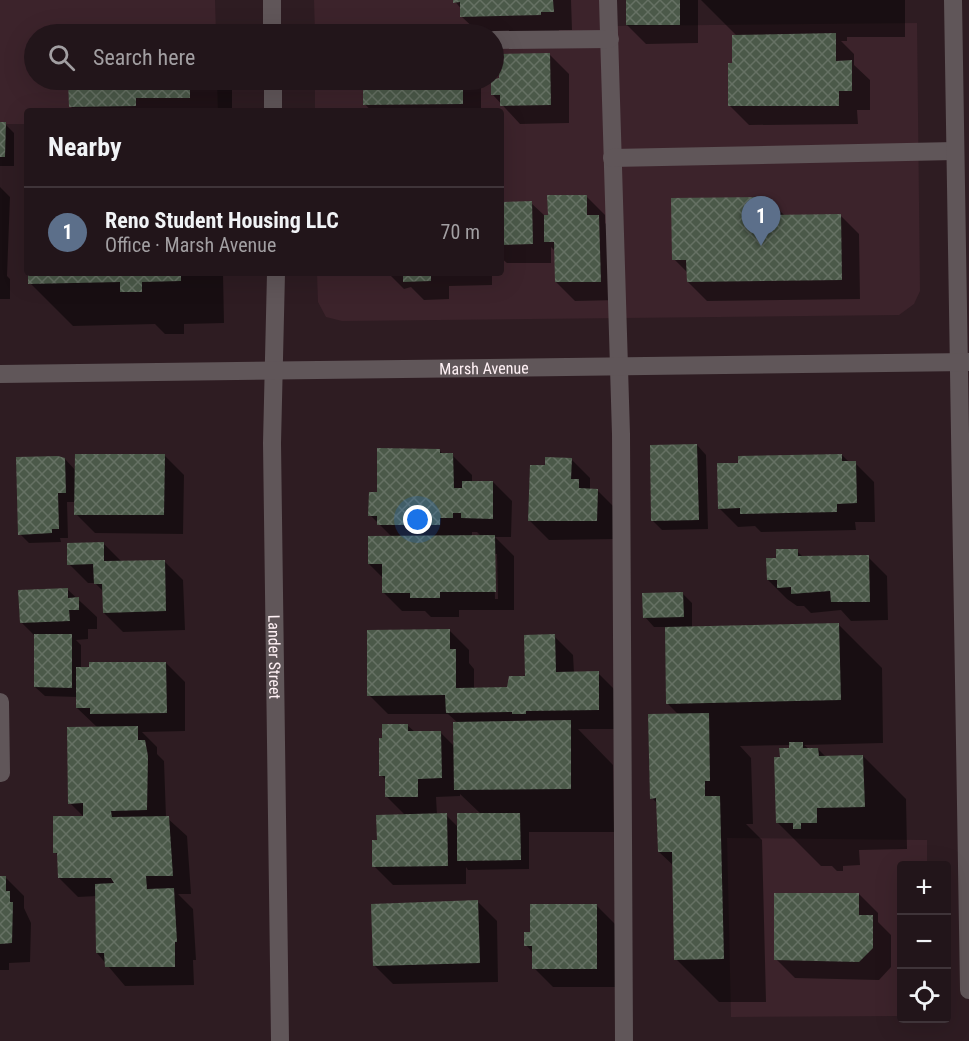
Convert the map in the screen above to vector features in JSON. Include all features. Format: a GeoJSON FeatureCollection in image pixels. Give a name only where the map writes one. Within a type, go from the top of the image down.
{"type":"FeatureCollection","features":[{"type":"Feature","properties":{"kind":"street"},"geometry":{"type":"LineString","coordinates":[[272,0],[272,24]]}},
{"type":"Feature","properties":{"kind":"street"},"geometry":{"type":"LineString","coordinates":[[608,0],[618,367],[624,1041]]}},
{"type":"Feature","properties":{"kind":"street"},"geometry":{"type":"LineString","coordinates":[[953,0],[964,363],[969,990]]}},
{"type":"Feature","properties":{"kind":"street"},"geometry":{"type":"LineString","coordinates":[[504,40],[610,39]]}},
{"type":"Feature","properties":{"kind":"street"},"geometry":{"type":"LineString","coordinates":[[273,90],[273,108]]}},
{"type":"Feature","properties":{"kind":"street"},"geometry":{"type":"LineString","coordinates":[[612,158],[956,151]]}},
{"type":"Feature","properties":{"kind":"street","name":"Lander Street"},"geometry":{"type":"LineString","coordinates":[[276,276],[272,443],[280,1041]]}},
{"type":"Feature","properties":{"kind":"street","name":"Marsh Avenue"},"geometry":{"type":"LineString","coordinates":[[0,375],[964,363]]}},
{"type":"Feature","properties":{"kind":"street"},"geometry":{"type":"LineString","coordinates":[[0,702],[2,773]]}},
{"type":"Feature","properties":{"kind":"shaded area"},"geometry":{"type":"Polygon","coordinates":[[[0,0],[215,0],[216,24],[24,24],[24,90],[217,90],[218,108],[24,108],[24,124],[0,124],[0,0]]]}},
{"type":"Feature","properties":{"kind":"shaded area"},"geometry":{"type":"Polygon","coordinates":[[[314,0],[608,0],[609,26],[917,23],[920,291],[914,304],[899,315],[342,321],[326,317],[318,302],[317,276],[504,276],[504,108],[315,108],[315,90],[504,90],[504,24],[315,24],[314,0]]]}},
{"type":"Feature","properties":{"kind":"shaded area"},"geometry":{"type":"Polygon","coordinates":[[[727,838],[927,840],[927,861],[897,861],[897,1016],[731,1017],[727,838]]]}},
{"type":"Feature","properties":{"kind":"building"},"geometry":{"type":"Polygon","coordinates":[[[453,0],[553,0],[554,12],[541,12],[541,15],[460,17],[460,2],[453,3],[453,0]]]}},
{"type":"Feature","properties":{"kind":"building"},"geometry":{"type":"Polygon","coordinates":[[[626,0],[680,0],[680,25],[626,25],[626,0]]]}},
{"type":"Feature","properties":{"kind":"building"},"geometry":{"type":"Polygon","coordinates":[[[836,33],[836,61],[852,60],[852,91],[839,91],[839,106],[728,106],[728,63],[732,63],[732,35],[836,33]]]}},
{"type":"Feature","properties":{"kind":"building"},"geometry":{"type":"Polygon","coordinates":[[[550,53],[551,105],[500,106],[500,95],[491,95],[491,90],[504,90],[504,54],[550,53]]]}},
{"type":"Feature","properties":{"kind":"building"},"geometry":{"type":"Polygon","coordinates":[[[68,90],[190,90],[190,98],[136,98],[136,106],[69,107],[68,90]]]}},
{"type":"Feature","properties":{"kind":"building"},"geometry":{"type":"Polygon","coordinates":[[[363,90],[463,90],[463,104],[363,105],[363,90]]]}},
{"type":"Feature","properties":{"kind":"building"},"geometry":{"type":"Polygon","coordinates":[[[0,122],[6,122],[5,157],[0,157],[0,122]]]}},
{"type":"Feature","properties":{"kind":"building"},"geometry":{"type":"Polygon","coordinates":[[[547,195],[587,195],[587,215],[599,215],[601,282],[555,282],[554,242],[544,242],[544,215],[548,215],[547,195]]]}},
{"type":"Feature","properties":{"kind":"building"},"geometry":{"type":"Polygon","coordinates":[[[768,197],[768,215],[841,214],[842,280],[687,282],[686,260],[672,260],[671,198],[768,197]]]}},
{"type":"Feature","properties":{"kind":"building"},"geometry":{"type":"Polygon","coordinates":[[[532,201],[533,244],[504,245],[504,202],[532,201]]]}},
{"type":"Feature","properties":{"kind":"building"},"geometry":{"type":"Polygon","coordinates":[[[28,276],[181,276],[181,281],[142,282],[142,292],[120,292],[120,282],[28,284],[28,276]]]}},
{"type":"Feature","properties":{"kind":"building"},"geometry":{"type":"Polygon","coordinates":[[[403,276],[431,276],[431,281],[403,282],[403,276]]]}},
{"type":"Feature","properties":{"kind":"building"},"geometry":{"type":"Polygon","coordinates":[[[697,444],[699,520],[651,521],[650,445],[697,444]]]}},
{"type":"Feature","properties":{"kind":"building"},"geometry":{"type":"Polygon","coordinates":[[[377,448],[440,449],[440,453],[453,453],[454,488],[462,488],[462,481],[493,481],[493,519],[461,518],[461,513],[453,513],[453,518],[440,518],[440,525],[377,525],[377,516],[368,516],[369,492],[377,492],[377,448]]]}},
{"type":"Feature","properties":{"kind":"building"},"geometry":{"type":"Polygon","coordinates":[[[75,454],[165,454],[164,515],[74,515],[75,454]]]}},
{"type":"Feature","properties":{"kind":"building"},"geometry":{"type":"Polygon","coordinates":[[[842,454],[842,461],[856,461],[857,503],[837,504],[837,512],[740,514],[740,508],[718,509],[717,463],[738,463],[738,456],[842,454]]]}},
{"type":"Feature","properties":{"kind":"building"},"geometry":{"type":"Polygon","coordinates":[[[58,456],[65,458],[66,493],[58,493],[59,529],[52,529],[52,533],[18,535],[16,457],[58,456]]]}},
{"type":"Feature","properties":{"kind":"building"},"geometry":{"type":"Polygon","coordinates":[[[545,457],[572,458],[571,479],[579,479],[579,488],[598,489],[597,521],[528,521],[530,465],[545,465],[545,457]]]}},
{"type":"Feature","properties":{"kind":"building"},"geometry":{"type":"Polygon","coordinates":[[[495,535],[496,592],[440,592],[440,598],[410,598],[410,593],[382,593],[382,564],[368,564],[368,536],[495,535]]]}},
{"type":"Feature","properties":{"kind":"building"},"geometry":{"type":"Polygon","coordinates":[[[104,542],[104,561],[165,560],[166,611],[103,613],[102,584],[94,584],[93,564],[67,565],[67,543],[104,542]]]}},
{"type":"Feature","properties":{"kind":"building"},"geometry":{"type":"Polygon","coordinates":[[[776,549],[798,549],[798,556],[869,555],[870,602],[831,602],[830,591],[791,594],[791,587],[777,588],[777,580],[767,580],[766,558],[776,558],[776,549]]]}},
{"type":"Feature","properties":{"kind":"building"},"geometry":{"type":"Polygon","coordinates":[[[68,588],[68,598],[79,597],[79,610],[69,610],[70,621],[20,623],[18,590],[68,588]]]}},
{"type":"Feature","properties":{"kind":"building"},"geometry":{"type":"Polygon","coordinates":[[[683,592],[684,617],[643,618],[642,593],[683,592]]]}},
{"type":"Feature","properties":{"kind":"building"},"geometry":{"type":"Polygon","coordinates":[[[839,623],[841,700],[666,704],[665,627],[839,623]]]}},
{"type":"Feature","properties":{"kind":"building"},"geometry":{"type":"Polygon","coordinates":[[[450,629],[450,649],[456,649],[456,688],[507,687],[509,676],[525,676],[524,635],[555,634],[556,672],[599,671],[599,710],[526,711],[526,714],[512,714],[512,712],[446,713],[445,695],[367,696],[367,630],[450,629]]]}},
{"type":"Feature","properties":{"kind":"building"},"geometry":{"type":"Polygon","coordinates":[[[34,634],[72,634],[72,688],[34,687],[34,634]]]}},
{"type":"Feature","properties":{"kind":"building"},"geometry":{"type":"Polygon","coordinates":[[[89,662],[166,662],[167,713],[90,714],[90,708],[76,708],[76,667],[89,667],[89,662]]]}},
{"type":"Feature","properties":{"kind":"building"},"geometry":{"type":"Polygon","coordinates":[[[709,713],[710,781],[705,781],[705,796],[720,796],[724,959],[674,960],[672,852],[658,852],[656,798],[650,799],[648,714],[709,713]]]}},
{"type":"Feature","properties":{"kind":"building"},"geometry":{"type":"Polygon","coordinates":[[[571,720],[571,789],[454,790],[453,722],[571,720]]]}},
{"type":"Feature","properties":{"kind":"building"},"geometry":{"type":"Polygon","coordinates":[[[382,724],[408,724],[408,731],[441,731],[442,778],[418,779],[418,797],[385,797],[385,776],[379,776],[379,738],[382,738],[382,724]]]}},
{"type":"Feature","properties":{"kind":"building"},"geometry":{"type":"Polygon","coordinates":[[[138,726],[138,740],[145,740],[148,756],[147,810],[111,811],[112,817],[169,816],[173,876],[146,876],[147,889],[174,888],[177,942],[175,942],[175,967],[105,967],[104,953],[96,953],[95,884],[114,883],[111,878],[58,878],[57,853],[53,853],[53,816],[83,816],[83,803],[68,804],[67,727],[138,726]]]}},
{"type":"Feature","properties":{"kind":"building"},"geometry":{"type":"Polygon","coordinates":[[[789,742],[803,742],[803,748],[818,748],[819,756],[863,755],[865,807],[817,808],[817,823],[801,823],[801,829],[793,829],[793,823],[776,823],[774,757],[780,757],[779,748],[789,748],[789,742]]]}},
{"type":"Feature","properties":{"kind":"building"},"geometry":{"type":"Polygon","coordinates":[[[447,813],[448,866],[372,867],[372,840],[377,840],[376,815],[447,813]]]}},
{"type":"Feature","properties":{"kind":"building"},"geometry":{"type":"Polygon","coordinates":[[[457,813],[520,813],[521,860],[457,861],[457,813]]]}},
{"type":"Feature","properties":{"kind":"building"},"geometry":{"type":"Polygon","coordinates":[[[0,876],[6,876],[6,891],[10,891],[10,902],[13,902],[12,943],[0,944],[0,876]]]}},
{"type":"Feature","properties":{"kind":"building"},"geometry":{"type":"Polygon","coordinates":[[[774,893],[859,893],[859,915],[873,915],[873,948],[859,962],[774,960],[774,893]]]}},
{"type":"Feature","properties":{"kind":"building"},"geometry":{"type":"Polygon","coordinates":[[[478,900],[480,963],[373,966],[371,904],[478,900]]]}},
{"type":"Feature","properties":{"kind":"building"},"geometry":{"type":"Polygon","coordinates":[[[530,904],[597,904],[597,969],[532,969],[532,946],[524,946],[524,932],[530,932],[530,904]]]}},
{"type":"Feature","properties":{"kind":"place","name":"Reno Student Housing LLC"},"geometry":{"type":"Point","coordinates":[761,246]}}]}
